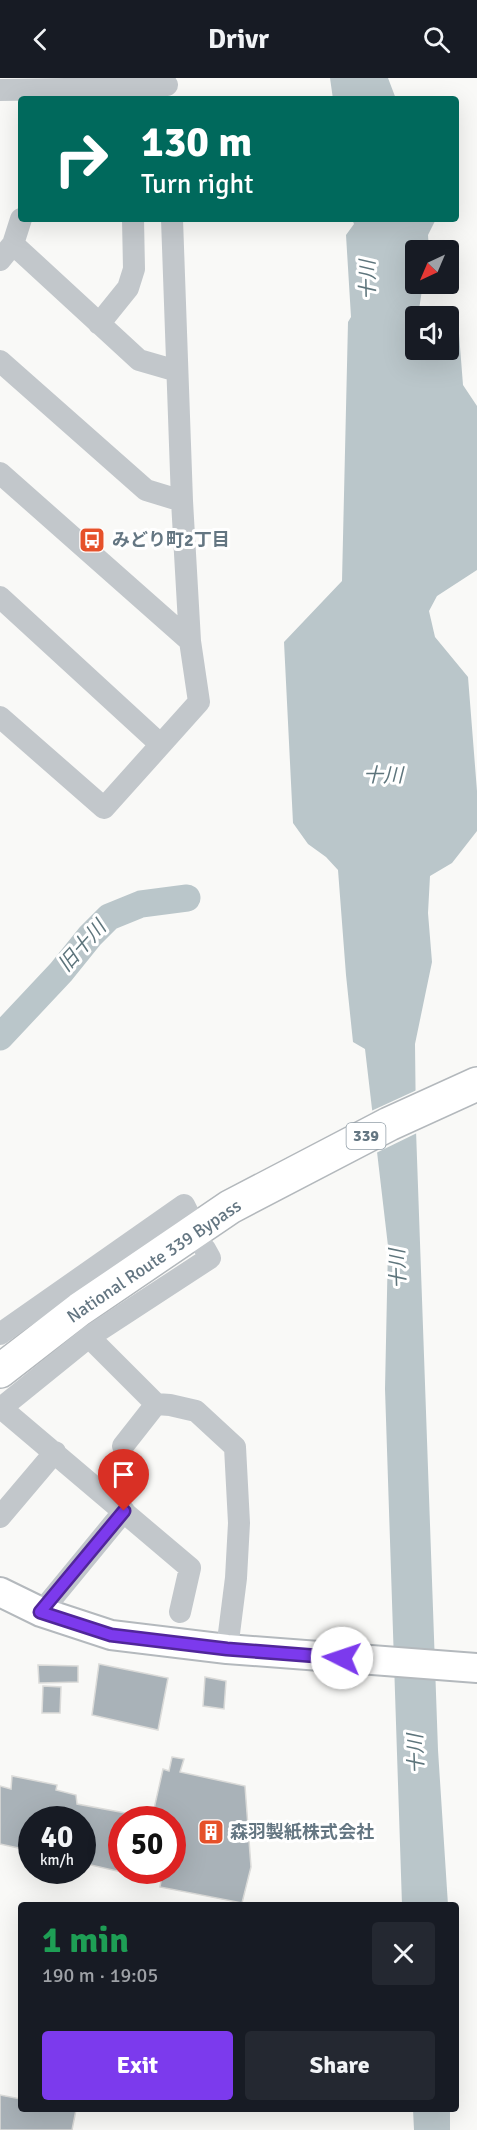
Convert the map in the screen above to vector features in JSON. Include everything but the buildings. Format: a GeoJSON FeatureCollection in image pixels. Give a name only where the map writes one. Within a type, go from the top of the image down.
{"type":"FeatureCollection","features":[{"type":"Feature","properties":{"kind":"highway","name":"National Route 339 Bypass"},"geometry":{"type":"LineString","coordinates":[[0,1371],[80,1309],[230,1207],[389,1124],[477,1084]]}},
{"type":"Feature","properties":{"kind":"main road"},"geometry":{"type":"LineString","coordinates":[[0,1592],[40,1612],[111,1635],[227,1649],[477,1668]]}},
{"type":"Feature","properties":{"kind":"street"},"geometry":{"type":"LineString","coordinates":[[0,90],[34,95],[130,94],[167,87]]}},
{"type":"Feature","properties":{"kind":"street"},"geometry":{"type":"LineString","coordinates":[[20,222],[7,252],[99,324],[139,360],[177,371]]}},
{"type":"Feature","properties":{"kind":"street"},"geometry":{"type":"LineString","coordinates":[[99,324],[128,288],[134,269],[133,222]]}},
{"type":"Feature","properties":{"kind":"street"},"geometry":{"type":"LineString","coordinates":[[1,721],[104,808],[199,702],[190,641],[182,501],[172,222]]}},
{"type":"Feature","properties":{"kind":"street"},"geometry":{"type":"LineString","coordinates":[[0,361],[146,490],[182,501]]}},
{"type":"Feature","properties":{"kind":"street"},"geometry":{"type":"LineString","coordinates":[[0,473],[190,641]]}},
{"type":"Feature","properties":{"kind":"street"},"geometry":{"type":"LineString","coordinates":[[0,597],[160,744]]}},
{"type":"Feature","properties":{"kind":"street"},"geometry":{"type":"LineString","coordinates":[[0,1334],[184,1205],[189,1215]]}},
{"type":"Feature","properties":{"kind":"street"},"geometry":{"type":"LineString","coordinates":[[180,1612],[190,1568],[1,1408],[89,1337],[210,1258],[205,1250]]}},
{"type":"Feature","properties":{"kind":"street"},"geometry":{"type":"LineString","coordinates":[[89,1337],[156,1404],[196,1411],[235,1447],[239,1523],[236,1578],[227,1649]]}},
{"type":"Feature","properties":{"kind":"street"},"geometry":{"type":"LineString","coordinates":[[123,1446],[156,1404]]}},
{"type":"Feature","properties":{"kind":"street"},"geometry":{"type":"LineString","coordinates":[[0,1516],[55,1452]]}},
{"type":"Feature","properties":{"kind":"street"},"geometry":{"type":"LineString","coordinates":[[40,1612],[124,1511]]}},
{"type":"Feature","properties":{"kind":"water"},"geometry":{"type":"Polygon","coordinates":[[[330,78],[388,78],[395,96],[333,96],[330,78]]]}},
{"type":"Feature","properties":{"kind":"water","name":"十川"},"geometry":{"type":"Polygon","coordinates":[[[353,222],[434,222],[428,235],[428,240],[405,240],[405,294],[421,294],[420,306],[405,306],[405,360],[459,360],[459,334],[463,385],[477,406],[477,570],[437,596],[429,611],[435,637],[468,677],[477,791],[477,831],[452,863],[430,876],[428,913],[432,962],[415,1044],[416,1130],[438,1750],[448,1902],[402,1902],[385,1389],[388,1246],[365,1049],[353,1042],[338,870],[326,857],[308,844],[293,823],[284,642],[342,581],[348,322],[351,317],[346,235],[353,222]]]}},
{"type":"Feature","properties":{"kind":"water"},"geometry":{"type":"Polygon","coordinates":[[[413,2112],[450,2112],[450,2130],[414,2130],[413,2112]]]}},
{"type":"Feature","properties":{"kind":"pier"},"geometry":{"type":"Polygon","coordinates":[[[419,1089],[419,1132],[374,1154],[369,1112],[419,1089]]]}},
{"type":"Feature","properties":{"kind":"waterway","name":"旧十川"},"geometry":{"type":"LineString","coordinates":[[0,1037],[109,917],[141,904],[187,898]]}},
{"type":"Feature","properties":{"kind":"place","name":"みどり町2丁目"},"geometry":{"type":"Point","coordinates":[92,540]}},
{"type":"Feature","properties":{"kind":"place","name":"森羽製紙株式会社"},"geometry":{"type":"Point","coordinates":[211,1832]}},
{"type":"Feature","properties":{"kind":"route"},"geometry":{"type":"LineString","coordinates":[[124,1511],[40,1612],[111,1635],[227,1649],[342,1658]]}}]}
